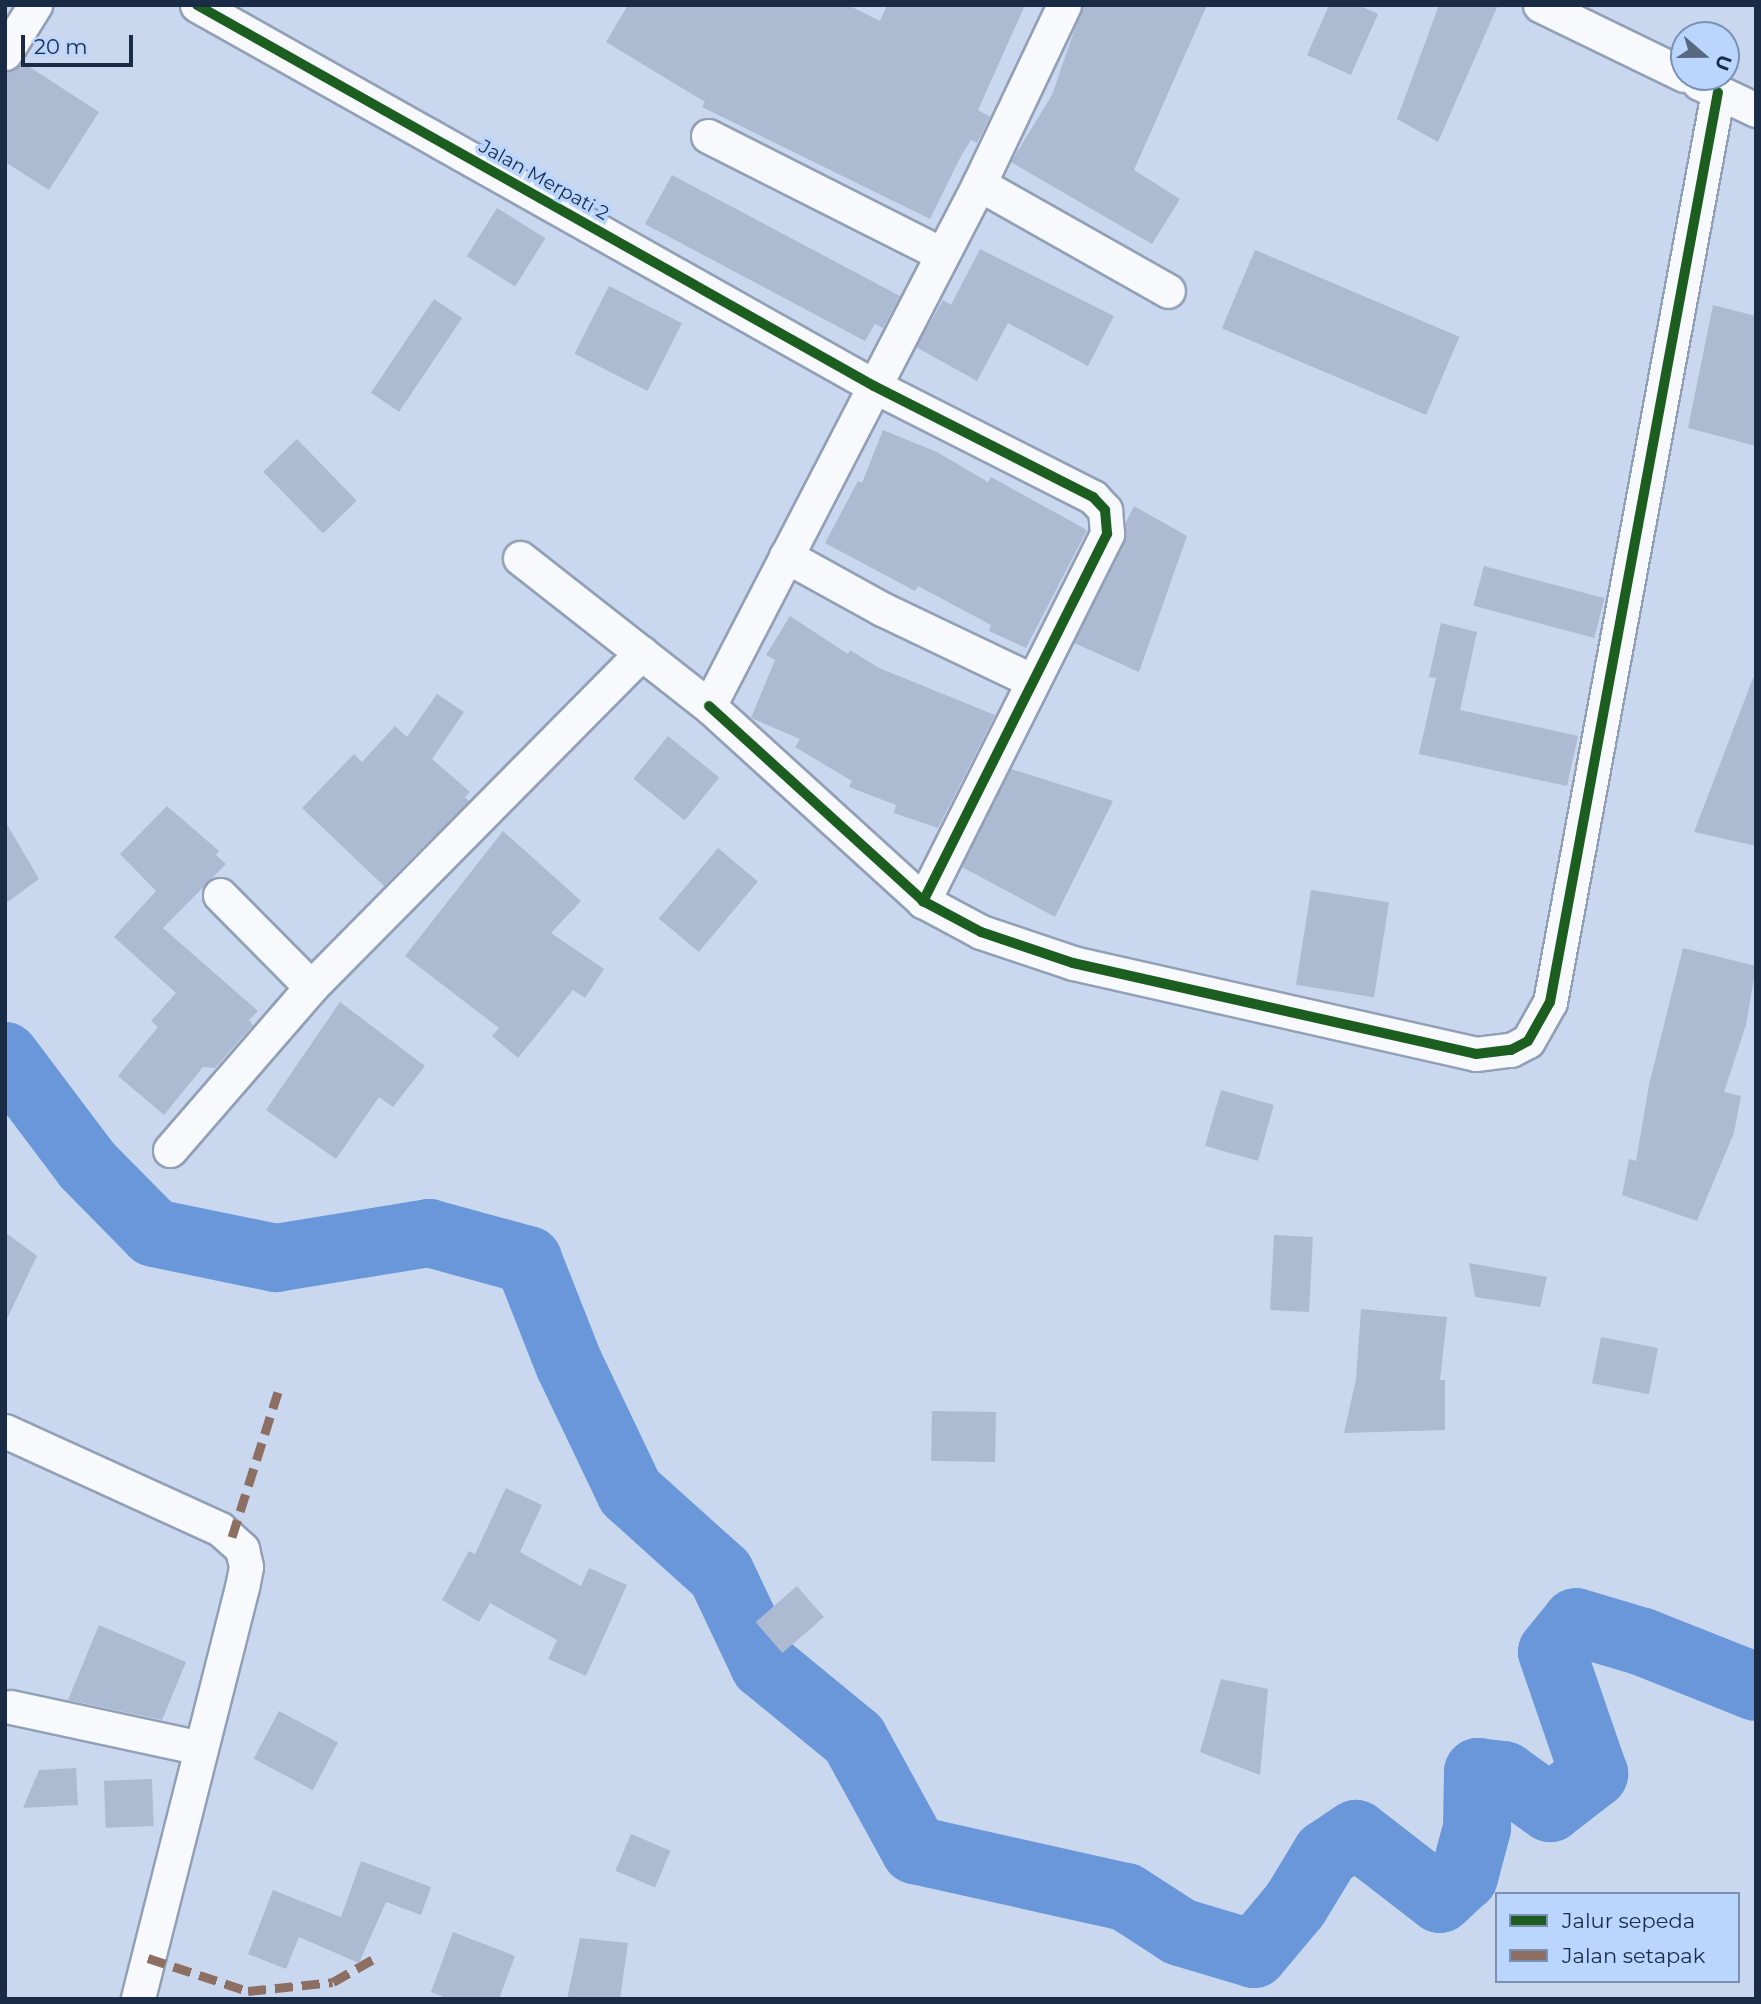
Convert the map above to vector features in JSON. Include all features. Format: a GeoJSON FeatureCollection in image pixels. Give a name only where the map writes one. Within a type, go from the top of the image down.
{"type":"FeatureCollection","features":[{"type":"Feature","properties":{"kind":"street"},"geometry":{"type":"LineString","coordinates":[[5,53],[35,5]]}},
{"type":"Feature","properties":{"kind":"street","name":"Jalan Merpati 2"},"geometry":{"type":"LineString","coordinates":[[197,5],[874,386],[1093,497],[1105,510],[1107,534],[1031,680],[923,901]]}},
{"type":"Feature","properties":{"kind":"street"},"geometry":{"type":"LineString","coordinates":[[709,706],[979,184],[1064,5]]}},
{"type":"Feature","properties":{"kind":"street"},"geometry":{"type":"LineString","coordinates":[[1539,5],[1670,68]]}},
{"type":"Feature","properties":{"kind":"street"},"geometry":{"type":"LineString","coordinates":[[520,558],[709,706],[923,901],[981,932],[1073,963],[1476,1054],[1511,1050],[1528,1041],[1550,1002],[1718,92],[1756,110]]}},
{"type":"Feature","properties":{"kind":"street"},"geometry":{"type":"LineString","coordinates":[[708,136],[942,254]]}},
{"type":"Feature","properties":{"kind":"street"},"geometry":{"type":"LineString","coordinates":[[979,184],[1168,291]]}},
{"type":"Feature","properties":{"kind":"street"},"geometry":{"type":"LineString","coordinates":[[786,556],[882,608],[1031,680]]}},
{"type":"Feature","properties":{"kind":"street"},"geometry":{"type":"LineString","coordinates":[[170,1150],[181,1132],[312,987],[642,653]]}},
{"type":"Feature","properties":{"kind":"street"},"geometry":{"type":"LineString","coordinates":[[220,895],[312,987]]}},
{"type":"Feature","properties":{"kind":"street"},"geometry":{"type":"LineString","coordinates":[[5,1431],[220,1529],[242,1549],[246,1567],[243,1587],[138,1999]]}},
{"type":"Feature","properties":{"kind":"street"},"geometry":{"type":"LineString","coordinates":[[11,1707],[201,1748]]}},
{"type":"Feature","properties":{"kind":"building"},"geometry":{"type":"Polygon","coordinates":[[[628,5],[848,5],[880,21],[887,5],[1025,5],[978,110],[990,117],[977,143],[971,140],[960,158],[930,219],[702,107],[705,102],[606,42],[628,5]]]}},
{"type":"Feature","properties":{"kind":"building"},"geometry":{"type":"Polygon","coordinates":[[[1083,5],[1207,5],[1134,170],[1180,199],[1152,244],[1011,162],[1052,95],[1083,5]]]}},
{"type":"Feature","properties":{"kind":"building"},"geometry":{"type":"Polygon","coordinates":[[[1329,5],[1358,5],[1378,14],[1351,75],[1307,55],[1329,5]]]}},
{"type":"Feature","properties":{"kind":"building"},"geometry":{"type":"Polygon","coordinates":[[[1439,5],[1498,5],[1438,142],[1397,119],[1439,5]]]}},
{"type":"Feature","properties":{"kind":"building"},"geometry":{"type":"Polygon","coordinates":[[[22,62],[99,112],[49,190],[5,162],[5,72],[22,62]]]}},
{"type":"Feature","properties":{"kind":"building"},"geometry":{"type":"Polygon","coordinates":[[[672,175],[900,296],[883,328],[875,324],[865,341],[645,224],[672,175]]]}},
{"type":"Feature","properties":{"kind":"building"},"geometry":{"type":"Polygon","coordinates":[[[497,208],[545,238],[515,287],[467,256],[497,208]]]}},
{"type":"Feature","properties":{"kind":"building"},"geometry":{"type":"Polygon","coordinates":[[[980,249],[1114,316],[1088,366],[1008,323],[977,381],[916,347],[943,300],[951,305],[980,249]]]}},
{"type":"Feature","properties":{"kind":"building"},"geometry":{"type":"Polygon","coordinates":[[[1255,250],[1459,337],[1426,415],[1222,328],[1255,250]]]}},
{"type":"Feature","properties":{"kind":"building"},"geometry":{"type":"Polygon","coordinates":[[[609,286],[682,323],[648,391],[574,354],[609,286]]]}},
{"type":"Feature","properties":{"kind":"building"},"geometry":{"type":"Polygon","coordinates":[[[434,299],[462,318],[399,412],[371,393],[434,299]]]}},
{"type":"Feature","properties":{"kind":"building"},"geometry":{"type":"Polygon","coordinates":[[[1713,305],[1756,316],[1756,446],[1688,428],[1713,305]]]}},
{"type":"Feature","properties":{"kind":"building"},"geometry":{"type":"Polygon","coordinates":[[[883,430],[937,452],[988,482],[991,477],[1087,530],[1026,648],[989,631],[991,625],[918,586],[915,591],[825,543],[858,481],[862,483],[883,430]]]}},
{"type":"Feature","properties":{"kind":"building"},"geometry":{"type":"Polygon","coordinates":[[[297,439],[357,501],[323,534],[263,472],[297,439]]]}},
{"type":"Feature","properties":{"kind":"building"},"geometry":{"type":"Polygon","coordinates":[[[1134,506],[1187,536],[1139,672],[1074,643],[1124,543],[1125,524],[1134,506]]]}},
{"type":"Feature","properties":{"kind":"building"},"geometry":{"type":"Polygon","coordinates":[[[1484,566],[1605,598],[1594,638],[1473,606],[1484,566]]]}},
{"type":"Feature","properties":{"kind":"building"},"geometry":{"type":"Polygon","coordinates":[[[790,616],[848,654],[850,650],[879,668],[995,715],[938,828],[894,813],[896,805],[849,787],[852,781],[795,747],[800,739],[751,718],[775,660],[766,655],[790,616]]]}},
{"type":"Feature","properties":{"kind":"building"},"geometry":{"type":"Polygon","coordinates":[[[1441,623],[1477,632],[1460,710],[1578,736],[1567,786],[1419,754],[1436,678],[1429,677],[1441,623]]]}},
{"type":"Feature","properties":{"kind":"building"},"geometry":{"type":"Polygon","coordinates":[[[1753,678],[1756,678],[1756,846],[1694,832],[1753,678]]]}},
{"type":"Feature","properties":{"kind":"building"},"geometry":{"type":"Polygon","coordinates":[[[437,694],[464,712],[432,759],[470,792],[465,797],[469,801],[384,886],[302,808],[354,754],[362,762],[395,726],[407,737],[437,694]]]}},
{"type":"Feature","properties":{"kind":"building"},"geometry":{"type":"Polygon","coordinates":[[[668,736],[719,778],[685,820],[633,779],[668,736]]]}},
{"type":"Feature","properties":{"kind":"building"},"geometry":{"type":"Polygon","coordinates":[[[1011,769],[1113,801],[1055,917],[962,867],[1011,769]]]}},
{"type":"Feature","properties":{"kind":"building"},"geometry":{"type":"Polygon","coordinates":[[[167,806],[219,851],[216,855],[226,864],[163,928],[258,1011],[249,1020],[253,1025],[215,1068],[203,1067],[164,1115],[118,1076],[158,1027],[151,1021],[176,993],[114,937],[156,891],[120,854],[167,806]]]}},
{"type":"Feature","properties":{"kind":"building"},"geometry":{"type":"Polygon","coordinates":[[[5,821],[39,879],[5,904],[5,821]]]}},
{"type":"Feature","properties":{"kind":"building"},"geometry":{"type":"Polygon","coordinates":[[[503,831],[581,901],[551,933],[604,969],[585,998],[573,990],[518,1058],[492,1036],[499,1028],[405,956],[503,831]]]}},
{"type":"Feature","properties":{"kind":"building"},"geometry":{"type":"Polygon","coordinates":[[[718,848],[758,881],[699,952],[659,918],[718,848]]]}},
{"type":"Feature","properties":{"kind":"building"},"geometry":{"type":"Polygon","coordinates":[[[1311,890],[1389,902],[1374,997],[1296,985],[1311,890]]]}},
{"type":"Feature","properties":{"kind":"building"},"geometry":{"type":"Polygon","coordinates":[[[1683,948],[1756,966],[1746,1025],[1724,1092],[1741,1096],[1734,1133],[1697,1221],[1622,1195],[1629,1159],[1636,1161],[1649,1085],[1683,948]]]}},
{"type":"Feature","properties":{"kind":"building"},"geometry":{"type":"Polygon","coordinates":[[[340,1002],[425,1066],[393,1107],[379,1097],[336,1159],[266,1110],[340,1002]]]}},
{"type":"Feature","properties":{"kind":"building"},"geometry":{"type":"Polygon","coordinates":[[[1221,1090],[1274,1105],[1258,1161],[1205,1146],[1221,1090]]]}},
{"type":"Feature","properties":{"kind":"building"},"geometry":{"type":"Polygon","coordinates":[[[5,1232],[37,1256],[5,1323],[5,1232]]]}},
{"type":"Feature","properties":{"kind":"building"},"geometry":{"type":"Polygon","coordinates":[[[1274,1235],[1313,1237],[1309,1312],[1270,1310],[1274,1235]]]}},
{"type":"Feature","properties":{"kind":"building"},"geometry":{"type":"Polygon","coordinates":[[[1469,1263],[1547,1277],[1540,1307],[1475,1297],[1469,1263]]]}},
{"type":"Feature","properties":{"kind":"building"},"geometry":{"type":"Polygon","coordinates":[[[1361,1309],[1447,1317],[1440,1380],[1445,1380],[1445,1430],[1344,1433],[1356,1379],[1361,1309]]]}},
{"type":"Feature","properties":{"kind":"building"},"geometry":{"type":"Polygon","coordinates":[[[1601,1337],[1658,1348],[1649,1394],[1592,1383],[1601,1337]]]}},
{"type":"Feature","properties":{"kind":"building"},"geometry":{"type":"Polygon","coordinates":[[[932,1411],[996,1412],[995,1462],[931,1461],[932,1411]]]}},
{"type":"Feature","properties":{"kind":"building"},"geometry":{"type":"Polygon","coordinates":[[[506,1488],[542,1505],[520,1552],[581,1586],[589,1568],[627,1585],[586,1676],[548,1659],[557,1640],[490,1603],[479,1622],[442,1600],[469,1551],[475,1554],[506,1488]]]}},
{"type":"Feature","properties":{"kind":"building"},"geometry":{"type":"Polygon","coordinates":[[[797,1586],[824,1617],[782,1653],[755,1622],[797,1586]]]}},
{"type":"Feature","properties":{"kind":"building"},"geometry":{"type":"Polygon","coordinates":[[[99,1625],[186,1662],[162,1720],[68,1700],[99,1625]]]}},
{"type":"Feature","properties":{"kind":"building"},"geometry":{"type":"Polygon","coordinates":[[[1221,1679],[1268,1689],[1260,1775],[1200,1752],[1221,1679]]]}},
{"type":"Feature","properties":{"kind":"building"},"geometry":{"type":"Polygon","coordinates":[[[279,1711],[338,1742],[313,1790],[254,1759],[279,1711]]]}},
{"type":"Feature","properties":{"kind":"building"},"geometry":{"type":"Polygon","coordinates":[[[76,1768],[78,1805],[23,1808],[39,1770],[76,1768]]]}},
{"type":"Feature","properties":{"kind":"building"},"geometry":{"type":"Polygon","coordinates":[[[152,1779],[154,1826],[106,1828],[104,1781],[152,1779]]]}},
{"type":"Feature","properties":{"kind":"building"},"geometry":{"type":"Polygon","coordinates":[[[631,1834],[671,1851],[655,1888],[615,1871],[631,1834]]]}},
{"type":"Feature","properties":{"kind":"building"},"geometry":{"type":"Polygon","coordinates":[[[361,1861],[431,1887],[421,1915],[386,1902],[359,1963],[299,1937],[286,1969],[248,1954],[273,1890],[341,1917],[361,1861]]]}},
{"type":"Feature","properties":{"kind":"building"},"geometry":{"type":"Polygon","coordinates":[[[453,1932],[515,1956],[499,1999],[449,1999],[431,1992],[453,1932]]]}},
{"type":"Feature","properties":{"kind":"building"},"geometry":{"type":"Polygon","coordinates":[[[580,1938],[628,1943],[620,1999],[567,1999],[580,1938]]]}},
{"type":"Feature","properties":{"kind":"waterway"},"geometry":{"type":"LineString","coordinates":[[5,1056],[87,1165],[154,1233],[276,1258],[429,1233],[528,1260],[569,1364],[630,1492],[721,1574],[764,1665],[854,1739],[915,1850],[1126,1897],[1180,1932],[1254,1954],[1295,1905],[1326,1854],[1356,1834],[1440,1899],[1464,1877],[1477,1828],[1478,1772],[1504,1775],[1550,1808],[1594,1774],[1552,1652],[1576,1622],[1643,1642],[1756,1687]]}},
{"type":"Feature","properties":{"kind":"marked path"},"geometry":{"type":"LineString","coordinates":[[232,1537],[278,1392]]}},
{"type":"Feature","properties":{"kind":"marked path"},"geometry":{"type":"LineString","coordinates":[[148,1958],[248,1991],[333,1982],[375,1958]]}},
{"type":"Feature","properties":{"kind":"cycle path"},"geometry":{"type":"LineString","coordinates":[[197,5],[874,386],[1093,497],[1105,510],[1107,534],[923,901]]}},
{"type":"Feature","properties":{"kind":"cycle path"},"geometry":{"type":"LineString","coordinates":[[709,706],[923,901],[981,932],[1073,963],[1476,1054],[1511,1050],[1528,1041],[1550,1002],[1718,92]]}}]}
